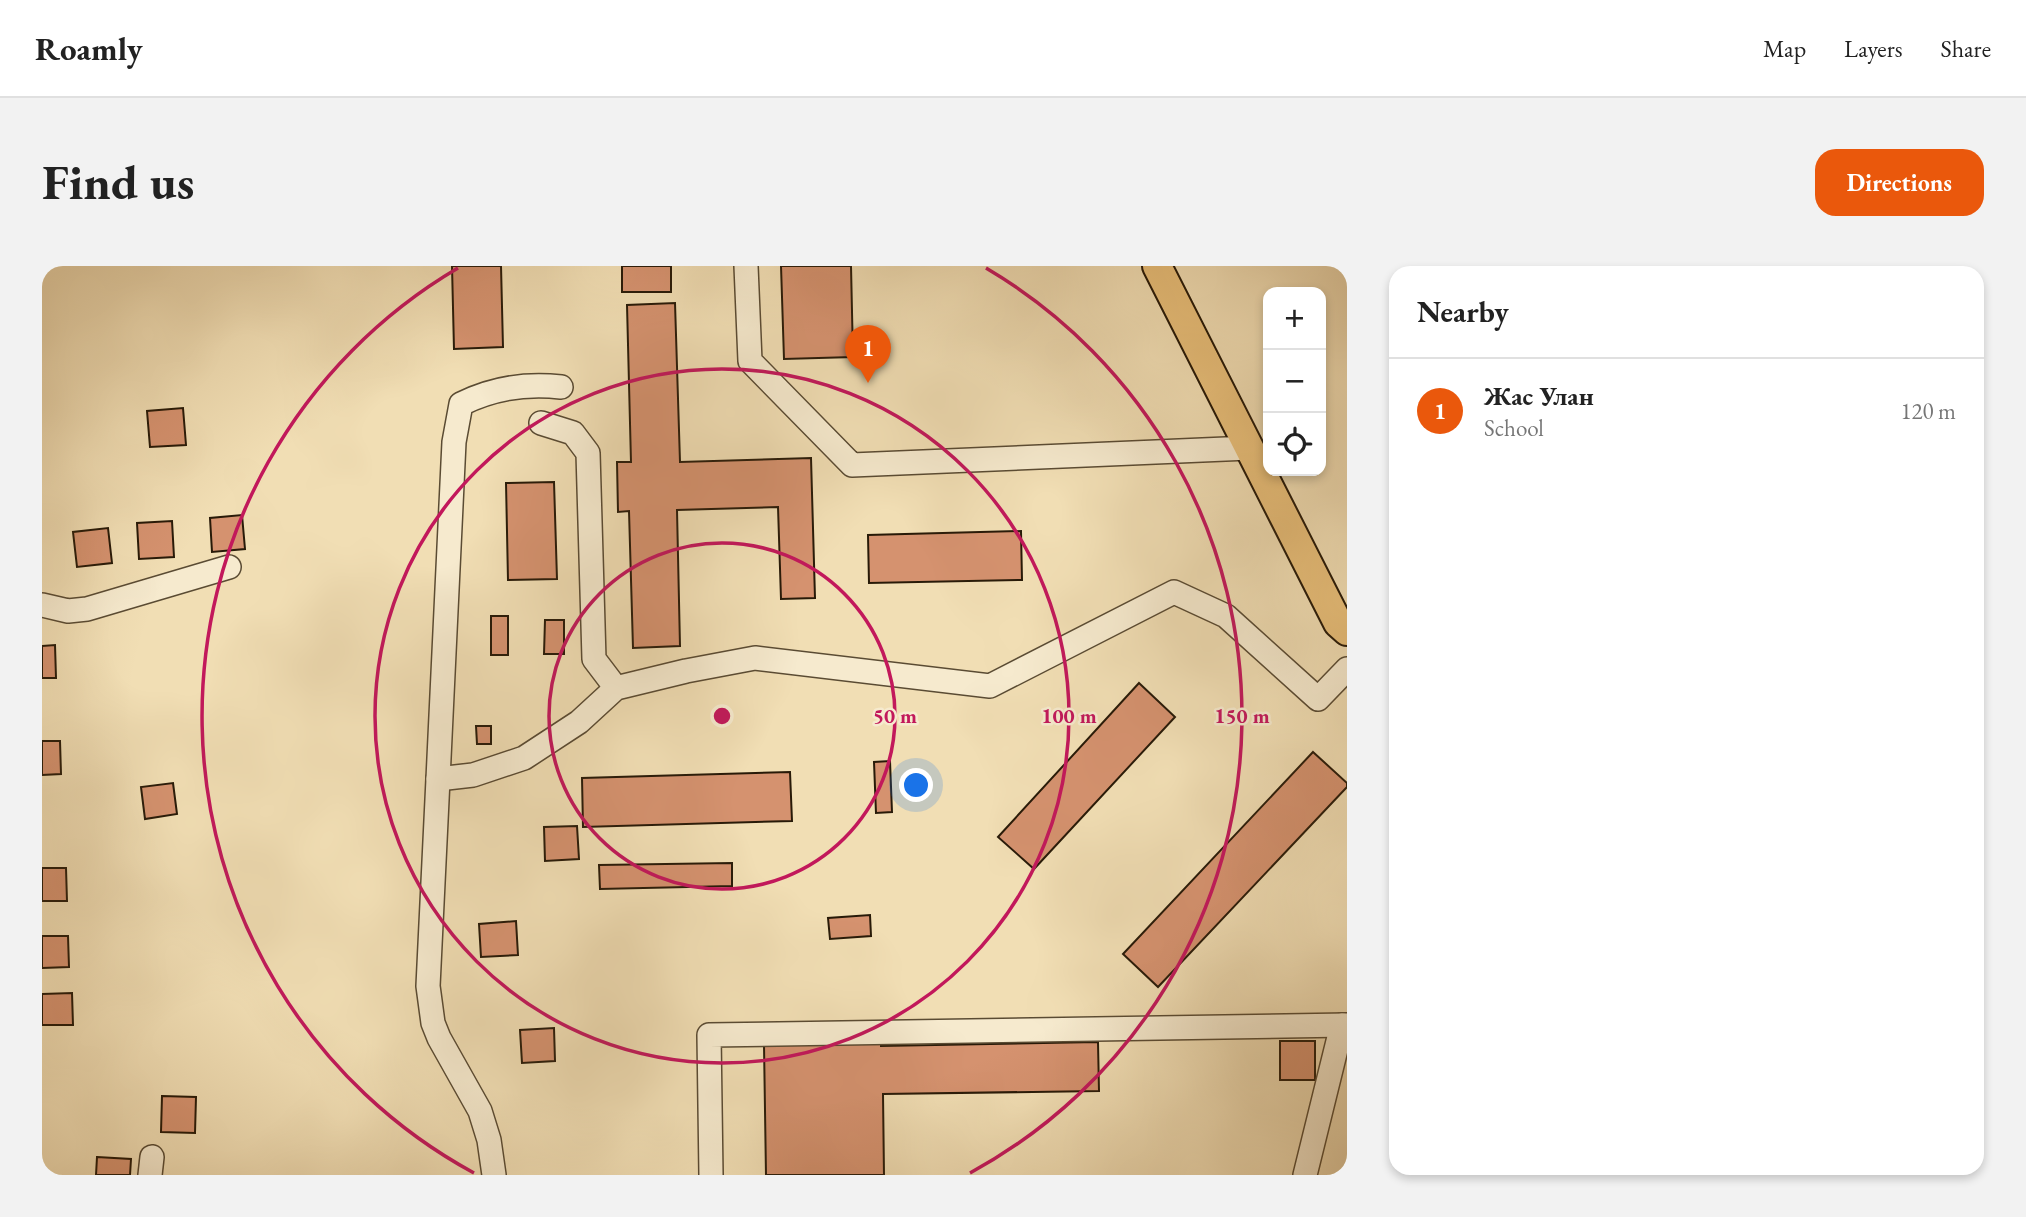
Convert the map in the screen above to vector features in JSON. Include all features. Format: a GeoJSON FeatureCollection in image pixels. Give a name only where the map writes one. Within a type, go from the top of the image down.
{"type":"FeatureCollection","features":[{"type":"Feature","properties":{"kind":"main road"},"geometry":{"type":"LineString","coordinates":[[1157,266],[1338,623],[1347,631]]}},
{"type":"Feature","properties":{"kind":"street"},"geometry":{"type":"LineString","coordinates":[[746,266],[750,361],[852,465],[1249,448]]}},
{"type":"Feature","properties":{"kind":"street"},"geometry":{"type":"LineString","coordinates":[[494,1175],[489,1140],[480,1111],[439,1038],[433,1023],[428,986],[454,442],[461,404],[480,394],[537,384],[561,387]]}},
{"type":"Feature","properties":{"kind":"street"},"geometry":{"type":"LineString","coordinates":[[541,423],[573,433],[588,453],[594,659],[616,688]]}},
{"type":"Feature","properties":{"kind":"street"},"geometry":{"type":"LineString","coordinates":[[42,605],[68,611],[87,609],[229,566]]}},
{"type":"Feature","properties":{"kind":"street"},"geometry":{"type":"LineString","coordinates":[[438,779],[473,775],[524,758],[579,722],[616,688],[755,658],[990,686],[1174,592],[1226,616],[1318,699],[1347,669]]}},
{"type":"Feature","properties":{"kind":"street"},"geometry":{"type":"LineString","coordinates":[[711,1175],[709,1035],[1344,1025],[1305,1175]]}},
{"type":"Feature","properties":{"kind":"building"},"geometry":{"type":"Polygon","coordinates":[[[452,266],[501,266],[503,347],[454,349],[452,266]]]}},
{"type":"Feature","properties":{"kind":"building"},"geometry":{"type":"Polygon","coordinates":[[[622,266],[671,266],[671,292],[622,292],[622,266]]]}},
{"type":"Feature","properties":{"kind":"building"},"geometry":{"type":"Polygon","coordinates":[[[781,266],[851,266],[853,357],[784,359],[781,266]]]}},
{"type":"Feature","properties":{"kind":"building"},"geometry":{"type":"Polygon","coordinates":[[[675,303],[680,462],[811,458],[815,598],[781,599],[778,507],[677,510],[680,646],[633,648],[629,511],[618,512],[617,462],[631,462],[627,305],[675,303]]]}},
{"type":"Feature","properties":{"kind":"building"},"geometry":{"type":"Polygon","coordinates":[[[183,408],[186,445],[150,447],[147,411],[183,408]]]}},
{"type":"Feature","properties":{"kind":"building"},"geometry":{"type":"Polygon","coordinates":[[[554,482],[557,579],[508,580],[506,483],[554,482]]]}},
{"type":"Feature","properties":{"kind":"building"},"geometry":{"type":"Polygon","coordinates":[[[242,515],[245,549],[212,552],[210,518],[242,515]]]}},
{"type":"Feature","properties":{"kind":"building"},"geometry":{"type":"Polygon","coordinates":[[[172,521],[174,557],[139,559],[137,523],[172,521]]]}},
{"type":"Feature","properties":{"kind":"building"},"geometry":{"type":"Polygon","coordinates":[[[108,528],[112,563],[77,567],[73,532],[108,528]]]}},
{"type":"Feature","properties":{"kind":"building"},"geometry":{"type":"Polygon","coordinates":[[[1021,531],[1022,580],[869,583],[868,535],[1021,531]]]}},
{"type":"Feature","properties":{"kind":"building"},"geometry":{"type":"Polygon","coordinates":[[[491,616],[508,616],[508,655],[491,655],[491,616]]]}},
{"type":"Feature","properties":{"kind":"building"},"geometry":{"type":"Polygon","coordinates":[[[545,620],[564,620],[564,654],[544,654],[545,620]]]}},
{"type":"Feature","properties":{"kind":"building"},"geometry":{"type":"Polygon","coordinates":[[[55,645],[56,678],[42,678],[42,646],[55,645]]]}},
{"type":"Feature","properties":{"kind":"building"},"geometry":{"type":"Polygon","coordinates":[[[1139,683],[1175,717],[1034,869],[998,837],[1139,683]]]}},
{"type":"Feature","properties":{"kind":"building"},"geometry":{"type":"Polygon","coordinates":[[[476,726],[491,726],[491,744],[477,744],[476,726]]]}},
{"type":"Feature","properties":{"kind":"building"},"geometry":{"type":"Polygon","coordinates":[[[42,741],[60,741],[61,774],[42,775],[42,741]]]}},
{"type":"Feature","properties":{"kind":"building"},"geometry":{"type":"Polygon","coordinates":[[[1313,752],[1347,783],[1347,787],[1158,987],[1123,954],[1313,752]]]}},
{"type":"Feature","properties":{"kind":"building"},"geometry":{"type":"Polygon","coordinates":[[[890,761],[892,812],[876,813],[874,762],[890,761]]]}},
{"type":"Feature","properties":{"kind":"building"},"geometry":{"type":"Polygon","coordinates":[[[790,772],[792,821],[583,827],[582,778],[790,772]]]}},
{"type":"Feature","properties":{"kind":"building"},"geometry":{"type":"Polygon","coordinates":[[[173,783],[177,814],[145,819],[141,787],[173,783]]]}},
{"type":"Feature","properties":{"kind":"building"},"geometry":{"type":"Polygon","coordinates":[[[577,826],[579,859],[545,861],[544,827],[577,826]]]}},
{"type":"Feature","properties":{"kind":"building"},"geometry":{"type":"Polygon","coordinates":[[[732,863],[732,886],[600,889],[599,865],[732,863]]]}},
{"type":"Feature","properties":{"kind":"building"},"geometry":{"type":"Polygon","coordinates":[[[42,868],[66,868],[67,901],[42,901],[42,868]]]}},
{"type":"Feature","properties":{"kind":"building"},"geometry":{"type":"Polygon","coordinates":[[[870,915],[871,936],[830,939],[828,918],[870,915]]]}},
{"type":"Feature","properties":{"kind":"building"},"geometry":{"type":"Polygon","coordinates":[[[516,921],[518,955],[481,957],[479,924],[516,921]]]}},
{"type":"Feature","properties":{"kind":"building"},"geometry":{"type":"Polygon","coordinates":[[[42,936],[68,936],[69,967],[42,968],[42,936]]]}},
{"type":"Feature","properties":{"kind":"building"},"geometry":{"type":"Polygon","coordinates":[[[72,993],[73,1025],[42,1025],[42,994],[72,993]]]}},
{"type":"Feature","properties":{"kind":"building"},"geometry":{"type":"Polygon","coordinates":[[[554,1028],[555,1061],[522,1063],[520,1030],[554,1028]]]}},
{"type":"Feature","properties":{"kind":"building"},"geometry":{"type":"Polygon","coordinates":[[[1280,1041],[1315,1041],[1315,1080],[1280,1080],[1280,1041]]]}},
{"type":"Feature","properties":{"kind":"building"},"geometry":{"type":"Polygon","coordinates":[[[881,1042],[881,1046],[1098,1042],[1099,1091],[883,1094],[884,1175],[766,1175],[764,1045],[881,1042]]]}},
{"type":"Feature","properties":{"kind":"building"},"geometry":{"type":"Polygon","coordinates":[[[162,1096],[196,1097],[195,1133],[161,1132],[162,1096]]]}},
{"type":"Feature","properties":{"kind":"building"},"geometry":{"type":"Polygon","coordinates":[[[97,1157],[131,1159],[130,1175],[96,1175],[97,1157]]]}},
{"type":"Feature","properties":{"kind":"place","name":"Жас Улан"},"geometry":{"type":"Point","coordinates":[868,383]}}]}
